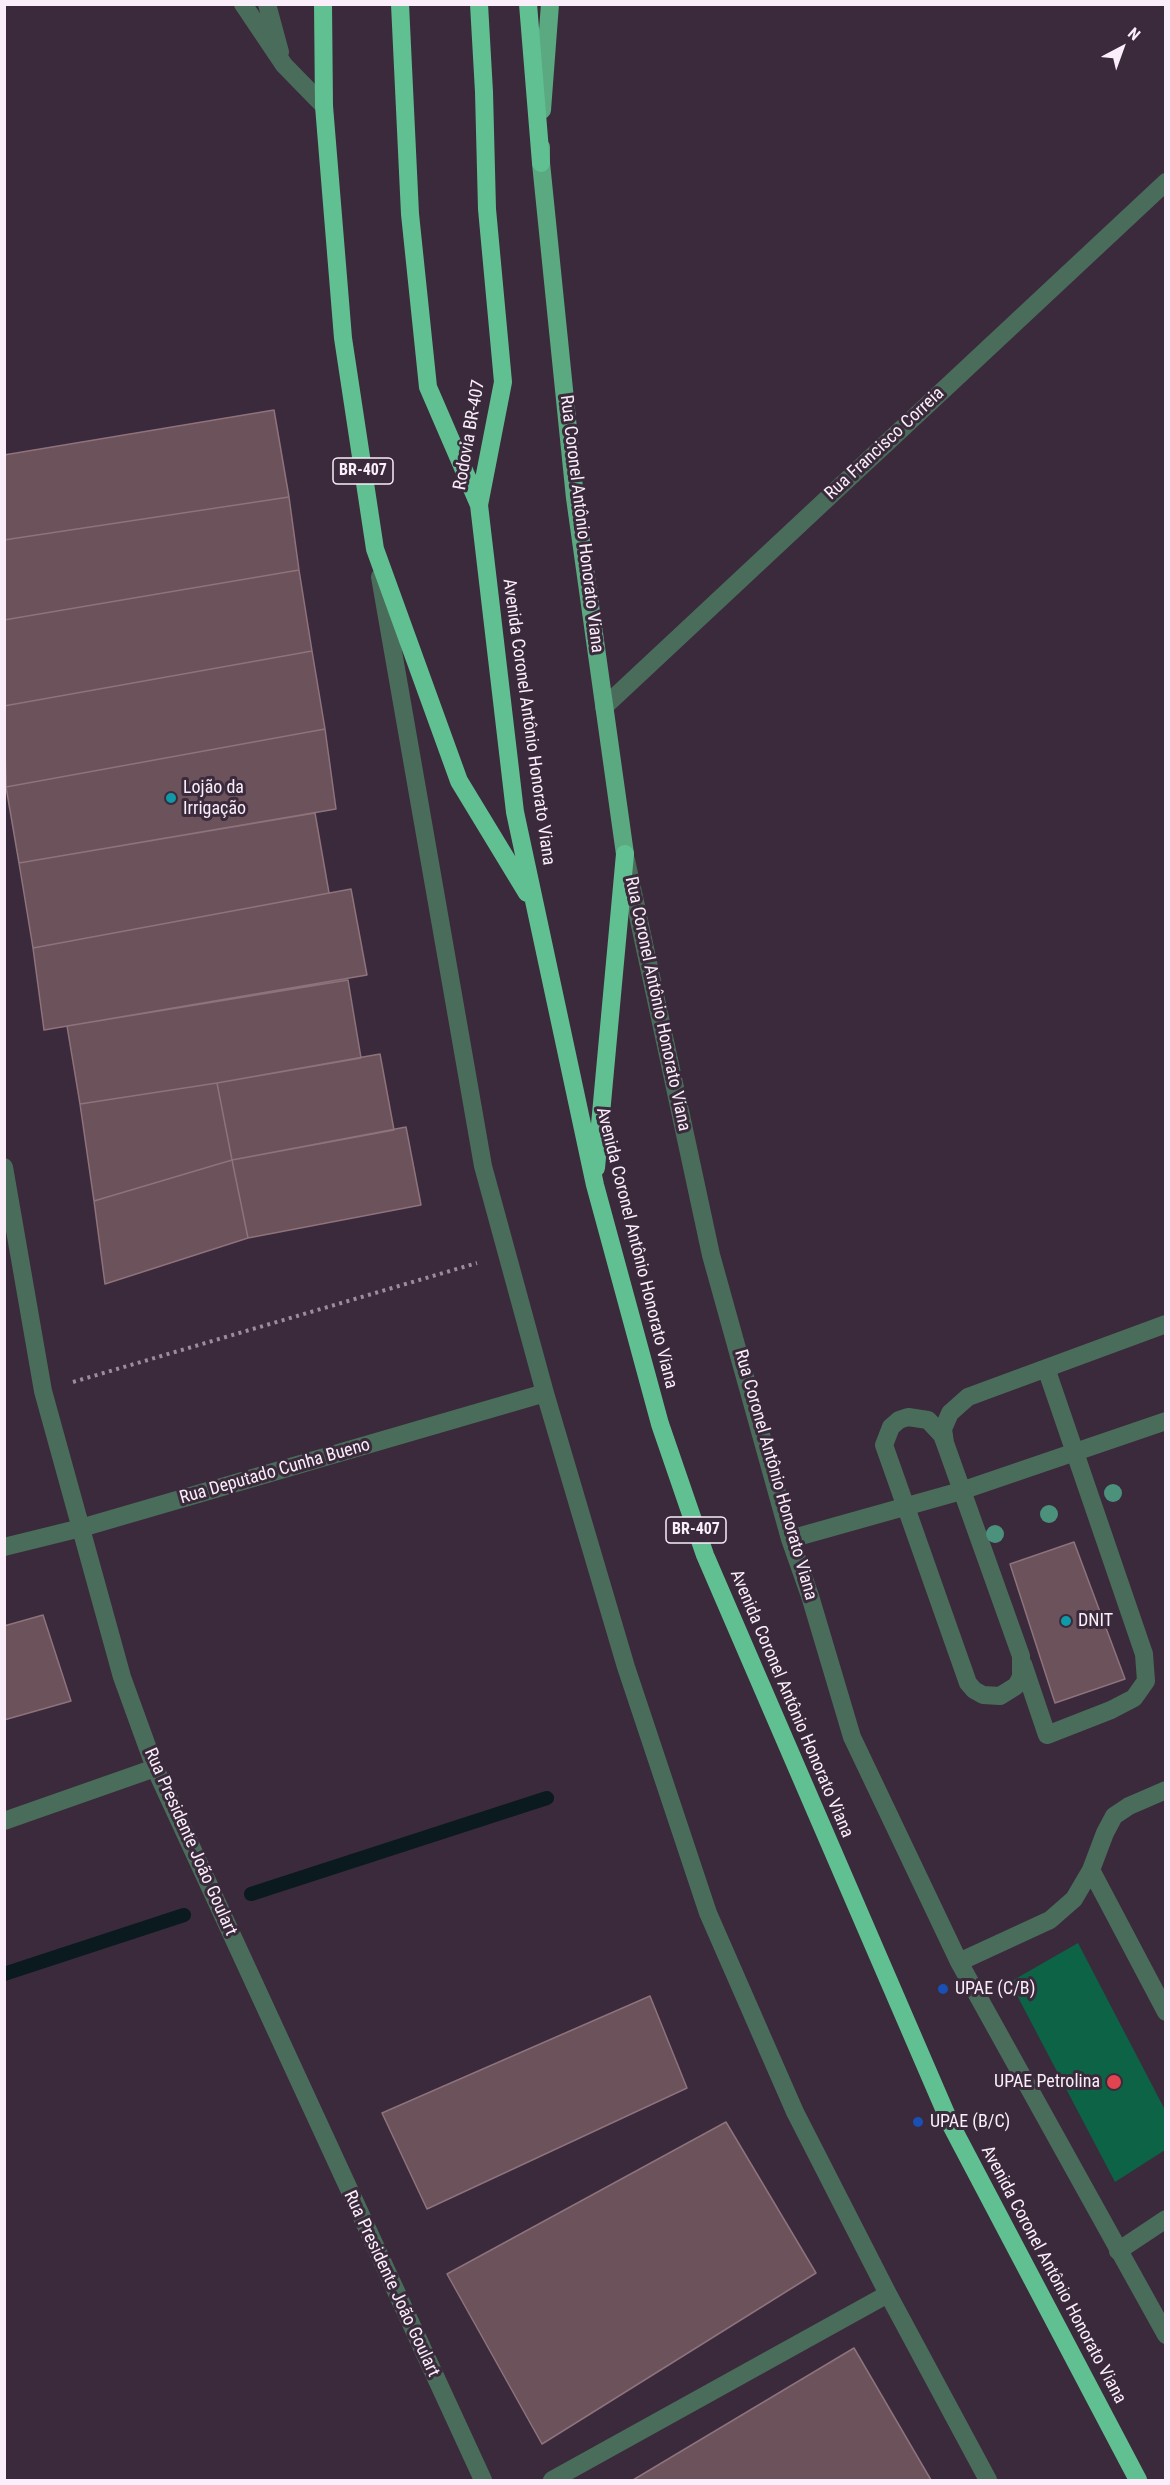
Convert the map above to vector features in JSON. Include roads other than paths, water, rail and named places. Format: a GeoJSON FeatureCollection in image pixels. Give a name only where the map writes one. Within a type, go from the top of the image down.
{"type":"FeatureCollection","features":[{"type":"Feature","properties":{"kind":"highway","name":"BR-407"},"geometry":{"type":"LineString","coordinates":[[323,4],[324,106],[343,338],[375,549],[459,781],[534,904]]}},
{"type":"Feature","properties":{"kind":"highway","name":"Rodovia BR-407"},"geometry":{"type":"LineString","coordinates":[[400,4],[410,214],[428,387],[479,505]]}},
{"type":"Feature","properties":{"kind":"highway","name":"Rodovia BR-407"},"geometry":{"type":"LineString","coordinates":[[479,4],[487,209],[503,382],[479,505]]}},
{"type":"Feature","properties":{"kind":"highway"},"geometry":{"type":"LineString","coordinates":[[528,4],[540,163]]}},
{"type":"Feature","properties":{"kind":"highway","name":"Avenida Coronel Antônio Honorato Viana"},"geometry":{"type":"LineString","coordinates":[[479,505],[515,812],[595,1185],[660,1424],[705,1555],[951,2126],[1138,2481]]}},
{"type":"Feature","properties":{"kind":"highway"},"geometry":{"type":"LineString","coordinates":[[595,1185],[625,854]]}},
{"type":"Feature","properties":{"kind":"main road","name":"Rua Coronel Antônio Honorato Viana"},"geometry":{"type":"LineString","coordinates":[[550,4],[540,163],[575,498],[625,854]]}},
{"type":"Feature","properties":{"kind":"street"},"geometry":{"type":"LineString","coordinates":[[243,4],[284,65],[324,106]]}},
{"type":"Feature","properties":{"kind":"street"},"geometry":{"type":"LineString","coordinates":[[267,4],[284,65]]}},
{"type":"Feature","properties":{"kind":"street","name":"Rua Francisco Correia"},"geometry":{"type":"LineString","coordinates":[[604,707],[1166,182]]}},
{"type":"Feature","properties":{"kind":"street"},"geometry":{"type":"LineString","coordinates":[[375,549],[483,1166],[544,1393],[626,1667],[708,1913],[795,2112],[888,2294],[988,2481]]}},
{"type":"Feature","properties":{"kind":"street","name":"Rua Coronel Antônio Honorato Viana"},"geometry":{"type":"LineString","coordinates":[[625,854],[711,1255],[790,1539],[810,1596],[852,1737],[958,1962],[1166,2335]]}},
{"type":"Feature","properties":{"kind":"street","name":"Rua Presidente João Goulart"},"geometry":{"type":"LineString","coordinates":[[4,1167],[43,1391],[122,1677],[155,1768],[483,2481]]}},
{"type":"Feature","properties":{"kind":"street"},"geometry":{"type":"LineString","coordinates":[[1046,1368],[1144,1654],[1146,1681],[1134,1698],[1127,1702],[1047,1735],[961,1491],[945,1443],[943,1429],[950,1413],[968,1396],[1166,1324]]}},
{"type":"Feature","properties":{"kind":"street","name":"Rua Deputado Cunha Bueno"},"geometry":{"type":"LineString","coordinates":[[4,1547],[81,1528],[544,1393]]}},
{"type":"Feature","properties":{"kind":"street"},"geometry":{"type":"LineString","coordinates":[[945,1443],[928,1420],[908,1417],[899,1420],[891,1427],[884,1445],[968,1683],[983,1695],[1000,1696],[1016,1686],[1021,1677],[1021,1656]]}},
{"type":"Feature","properties":{"kind":"street"},"geometry":{"type":"LineString","coordinates":[[790,1539],[961,1491],[1166,1421]]}},
{"type":"Feature","properties":{"kind":"street"},"geometry":{"type":"LineString","coordinates":[[4,1821],[155,1768]]}},
{"type":"Feature","properties":{"kind":"street"},"geometry":{"type":"LineString","coordinates":[[958,1962],[1050,1920],[1074,1899],[1091,1870],[1114,1816],[1129,1806],[1166,1790]]}},
{"type":"Feature","properties":{"kind":"street"},"geometry":{"type":"LineString","coordinates":[[1091,1870],[1166,2012]]}},
{"type":"Feature","properties":{"kind":"street"},"geometry":{"type":"LineString","coordinates":[[1118,2251],[1166,2219]]}},
{"type":"Feature","properties":{"kind":"street"},"geometry":{"type":"LineString","coordinates":[[552,2481],[888,2294]]}},
{"type":"Feature","properties":{"kind":"waterway"},"geometry":{"type":"LineString","coordinates":[[251,1894],[547,1798]]}},
{"type":"Feature","properties":{"kind":"waterway"},"geometry":{"type":"LineString","coordinates":[[4,1974],[184,1915]]}},
{"type":"Feature","properties":{"kind":"place","name":"Lojão da Irrigação"},"geometry":{"type":"Point","coordinates":[171,798]}},
{"type":"Feature","properties":{"kind":"place","name":"DNIT"},"geometry":{"type":"Point","coordinates":[1066,1621]}},
{"type":"Feature","properties":{"kind":"place","name":"UPAE (C/B)"},"geometry":{"type":"Point","coordinates":[943,1989]}},
{"type":"Feature","properties":{"kind":"place","name":"UPAE Petrolina"},"geometry":{"type":"Point","coordinates":[1114,2082]}},
{"type":"Feature","properties":{"kind":"place","name":"UPAE (B/C)"},"geometry":{"type":"Point","coordinates":[918,2122]}}]}
